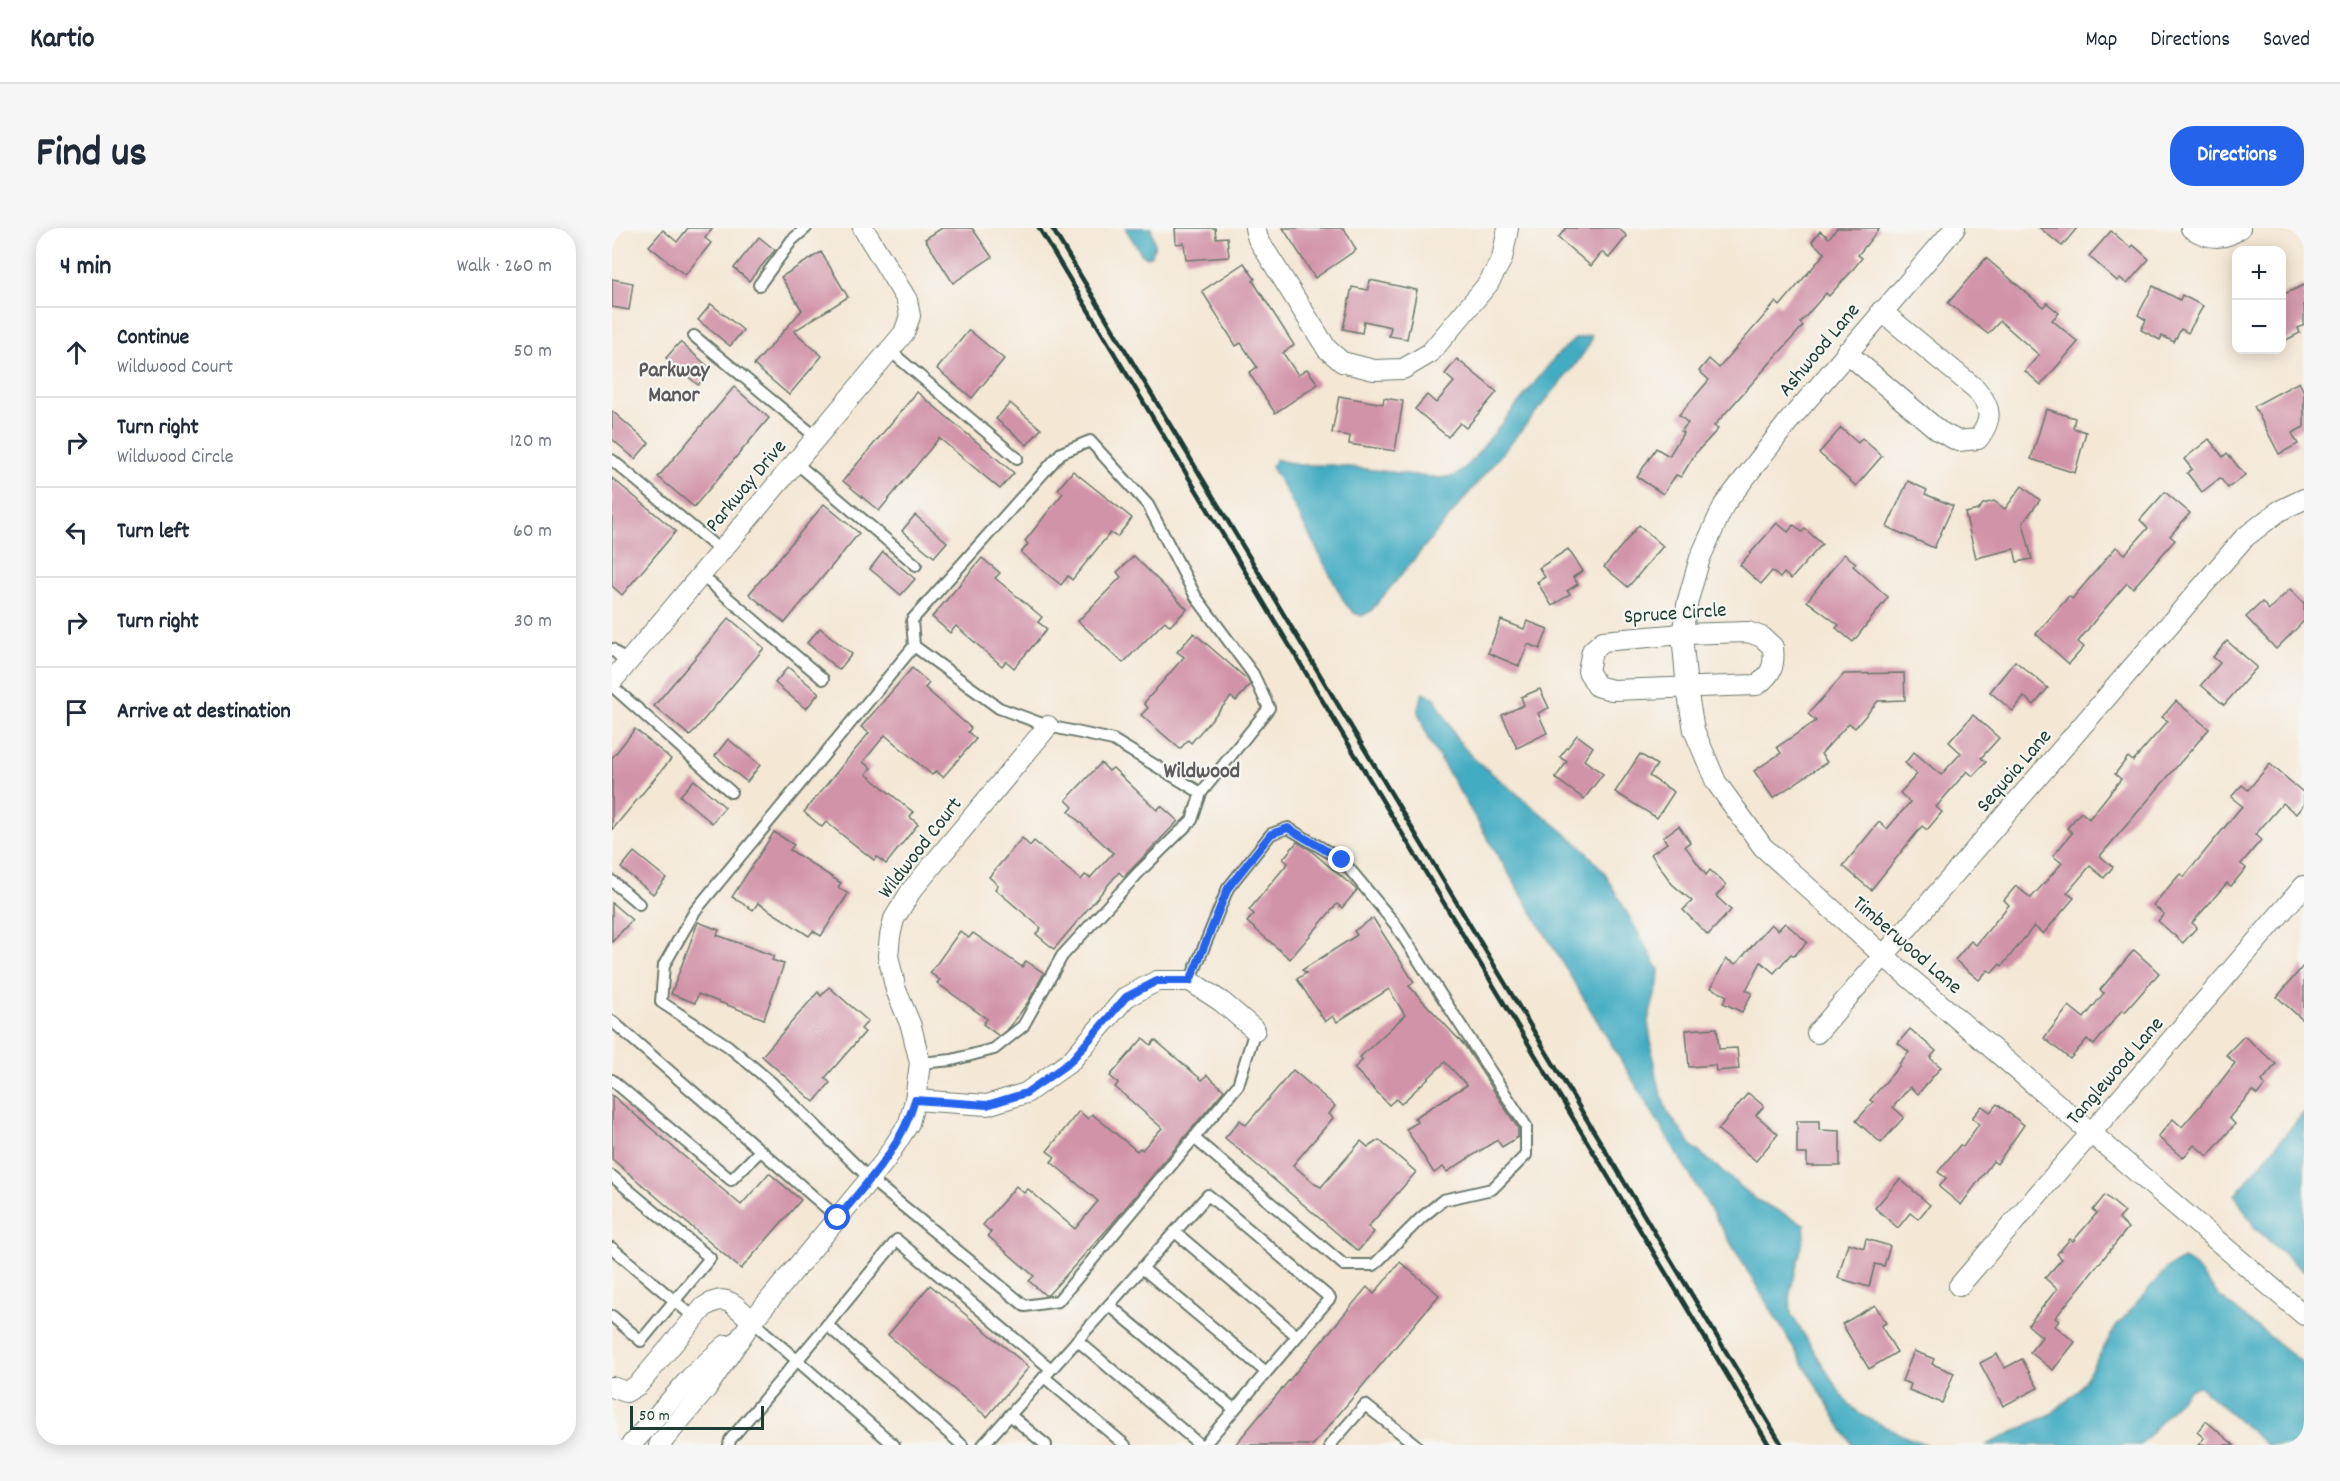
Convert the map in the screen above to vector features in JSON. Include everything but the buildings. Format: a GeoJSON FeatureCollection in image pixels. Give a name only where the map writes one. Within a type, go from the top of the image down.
{"type":"FeatureCollection","features":[{"type":"Feature","properties":{"kind":"street","name":"Parkway Drive"},"geometry":{"type":"LineString","coordinates":[[612,681],[904,333],[910,316],[907,300],[863,228]]}},
{"type":"Feature","properties":{"kind":"street"},"geometry":{"type":"LineString","coordinates":[[1255,228],[1258,239],[1327,349],[1342,362],[1374,370],[1403,369],[1430,353],[1488,284],[1502,259],[1508,228]]}},
{"type":"Feature","properties":{"kind":"street","name":"Ashwood Lane"},"geometry":{"type":"LineString","coordinates":[[1724,505],[1846,352],[1955,228]]}},
{"type":"Feature","properties":{"kind":"street"},"geometry":{"type":"LineString","coordinates":[[2191,228],[2213,238],[2231,235],[2240,228]]}},
{"type":"Feature","properties":{"kind":"street"},"geometry":{"type":"LineString","coordinates":[[1846,352],[1939,431],[1958,441],[1978,439],[1988,425],[1987,402],[1976,389],[1881,311]]}},
{"type":"Feature","properties":{"kind":"street","name":"Sequoia Lane"},"geometry":{"type":"LineString","coordinates":[[1817,1033],[2244,538],[2279,511],[2304,499]]}},
{"type":"Feature","properties":{"kind":"street","name":"Timberwood Lane"},"geometry":{"type":"LineString","coordinates":[[1724,505],[1700,558],[1688,600],[1683,634],[1687,689],[1694,730],[1716,782],[1763,847],[1884,956],[2304,1315]]}},
{"type":"Feature","properties":{"kind":"street","name":"Spruce Circle"},"geometry":{"type":"LineString","coordinates":[[1748,632],[1762,637],[1773,647],[1775,664],[1768,677],[1757,685],[1687,689],[1612,690],[1597,686],[1588,671],[1592,651],[1603,641],[1683,634],[1748,632]]}},
{"type":"Feature","properties":{"kind":"street","name":"Wildwood Court"},"geometry":{"type":"LineString","coordinates":[[659,1445],[706,1389],[753,1321],[884,1162],[909,1123],[920,1063],[911,1026],[896,990],[888,956],[894,919],[911,891],[1048,726]]}},
{"type":"Feature","properties":{"kind":"street","name":"Tanglewood Lane"},"geometry":{"type":"LineString","coordinates":[[1959,1286],[2304,886]]}},
{"type":"Feature","properties":{"kind":"street"},"geometry":{"type":"LineString","coordinates":[[915,1100],[987,1105],[1026,1093],[1070,1062],[1126,997],[1157,981],[1190,981],[1222,1002],[1255,1030]]}},
{"type":"Feature","properties":{"kind":"street"},"geometry":{"type":"LineString","coordinates":[[612,1387],[626,1392],[638,1385],[704,1307],[715,1299],[728,1300],[753,1321]]}},
{"type":"Feature","properties":{"kind":"street","name":"Wildwood Court"},"geometry":{"type":"LineString","coordinates":[[631,1445],[691,1377],[753,1321]]}},
{"type":"Feature","properties":{"kind":"lane"},"geometry":{"type":"LineString","coordinates":[[759,285],[792,240],[806,228]]}},
{"type":"Feature","properties":{"kind":"lane"},"geometry":{"type":"LineString","coordinates":[[694,336],[816,437]]}},
{"type":"Feature","properties":{"kind":"lane"},"geometry":{"type":"LineString","coordinates":[[889,350],[1017,458]]}},
{"type":"Feature","properties":{"kind":"lane"},"geometry":{"type":"LineString","coordinates":[[920,1063],[952,1060],[994,1049],[1023,1026],[1062,956],[1139,872],[1192,820],[1202,793],[1269,708],[1253,674],[1196,597],[1148,505],[1090,441],[1061,453],[912,620],[914,646],[694,911],[664,965],[661,1002],[728,1046],[771,1082],[870,1179],[1025,1306],[1058,1301],[1194,1138],[1238,1085],[1255,1030]]}},
{"type":"Feature","properties":{"kind":"lane"},"geometry":{"type":"LineString","coordinates":[[612,460],[721,551]]}},
{"type":"Feature","properties":{"kind":"lane"},"geometry":{"type":"LineString","coordinates":[[795,462],[916,565]]}},
{"type":"Feature","properties":{"kind":"lane"},"geometry":{"type":"LineString","coordinates":[[701,575],[823,679]]}},
{"type":"Feature","properties":{"kind":"lane"},"geometry":{"type":"LineString","coordinates":[[914,646],[999,708],[1048,726],[1113,740],[1202,793]]}},
{"type":"Feature","properties":{"kind":"lane"},"geometry":{"type":"LineString","coordinates":[[612,649],[627,663]]}},
{"type":"Feature","properties":{"kind":"lane"},"geometry":{"type":"LineString","coordinates":[[612,686],[732,792]]}},
{"type":"Feature","properties":{"kind":"lane"},"geometry":{"type":"LineString","coordinates":[[1190,981],[1228,888],[1271,834],[1288,828],[1342,860],[1395,924],[1526,1126],[1526,1155],[1492,1189],[1443,1200],[1421,1218],[1374,1265],[1344,1265],[1194,1138]]}},
{"type":"Feature","properties":{"kind":"lane"},"geometry":{"type":"LineString","coordinates":[[612,881],[639,904]]}},
{"type":"Feature","properties":{"kind":"lane"},"geometry":{"type":"LineString","coordinates":[[614,1026],[838,1218]]}},
{"type":"Feature","properties":{"kind":"lane"},"geometry":{"type":"LineString","coordinates":[[612,1080],[730,1180],[760,1151]]}},
{"type":"Feature","properties":{"kind":"lane"},"geometry":{"type":"LineString","coordinates":[[612,1176],[710,1258],[641,1341],[612,1316]]}},
{"type":"Feature","properties":{"kind":"lane"},"geometry":{"type":"LineString","coordinates":[[983,1445],[1077,1340],[1208,1195],[1329,1298],[1202,1445],[1077,1340]]}},
{"type":"Feature","properties":{"kind":"lane"},"geometry":{"type":"LineString","coordinates":[[1175,1232],[1297,1336]]}},
{"type":"Feature","properties":{"kind":"lane"},"geometry":{"type":"LineString","coordinates":[[729,1445],[730,1440],[897,1240],[1048,1373],[1125,1445]]}},
{"type":"Feature","properties":{"kind":"lane"},"geometry":{"type":"LineString","coordinates":[[612,1248],[695,1318]]}},
{"type":"Feature","properties":{"kind":"lane"},"geometry":{"type":"LineString","coordinates":[[1142,1268],[1266,1372]]}},
{"type":"Feature","properties":{"kind":"lane"},"geometry":{"type":"LineString","coordinates":[[1109,1305],[1234,1409]]}},
{"type":"Feature","properties":{"kind":"lane"},"geometry":{"type":"LineString","coordinates":[[753,1321],[894,1445]]}},
{"type":"Feature","properties":{"kind":"lane"},"geometry":{"type":"LineString","coordinates":[[827,1325],[962,1445]]}},
{"type":"Feature","properties":{"kind":"lane"},"geometry":{"type":"LineString","coordinates":[[1330,1445],[1365,1405],[1416,1445]]}},
{"type":"Feature","properties":{"kind":"lane"},"geometry":{"type":"LineString","coordinates":[[1010,1415],[1046,1445]]}},
{"type":"Feature","properties":{"kind":"water"},"geometry":{"type":"Polygon","coordinates":[[[1125,228],[1151,228],[1155,245],[1151,256],[1142,255],[1125,228]]]}},
{"type":"Feature","properties":{"kind":"water"},"geometry":{"type":"Polygon","coordinates":[[[1592,335],[1589,345],[1576,364],[1371,611],[1362,616],[1354,613],[1345,603],[1271,467],[1276,459],[1299,465],[1332,465],[1440,478],[1455,476],[1470,463],[1557,355],[1575,339],[1592,335]]]}},
{"type":"Feature","properties":{"kind":"water"},"geometry":{"type":"Polygon","coordinates":[[[1423,692],[1435,698],[1457,739],[1472,757],[1582,847],[1604,872],[1659,970],[1658,984],[1648,1021],[1656,1078],[1667,1111],[1692,1146],[1757,1200],[1804,1224],[1805,1233],[1790,1293],[1791,1314],[1844,1399],[1860,1414],[1928,1445],[1852,1445],[1428,739],[1418,712],[1423,692]]]}},
{"type":"Feature","properties":{"kind":"water"},"geometry":{"type":"Polygon","coordinates":[[[2304,1112],[2304,1272],[2255,1228],[2235,1195],[2304,1112]]]}},
{"type":"Feature","properties":{"kind":"water"},"geometry":{"type":"Polygon","coordinates":[[[2183,1259],[2194,1265],[2219,1296],[2304,1364],[2304,1445],[2267,1445],[2199,1386],[2188,1390],[2141,1445],[1986,1445],[2051,1414],[2079,1390],[2116,1327],[2168,1267],[2183,1259]]]}},
{"type":"Feature","properties":{"kind":"railway"},"geometry":{"type":"LineString","coordinates":[[1039,228],[1769,1445]]}},
{"type":"Feature","properties":{"kind":"railway"},"geometry":{"type":"LineString","coordinates":[[1052,228],[1782,1445]]}},
{"type":"Feature","properties":{"kind":"district","name":"Parkway Manor"},"geometry":{"type":"Point","coordinates":[674,380]}},
{"type":"Feature","properties":{"kind":"district","name":"Wildwood"},"geometry":{"type":"Point","coordinates":[1202,769]}},
{"type":"Feature","properties":{"kind":"route"},"geometry":{"type":"LineString","coordinates":[[838,1218],[884,1162],[909,1123],[915,1100],[987,1105],[1026,1093],[1070,1062],[1126,997],[1157,981],[1190,981],[1228,888],[1271,834],[1288,828],[1342,860]]}}]}
